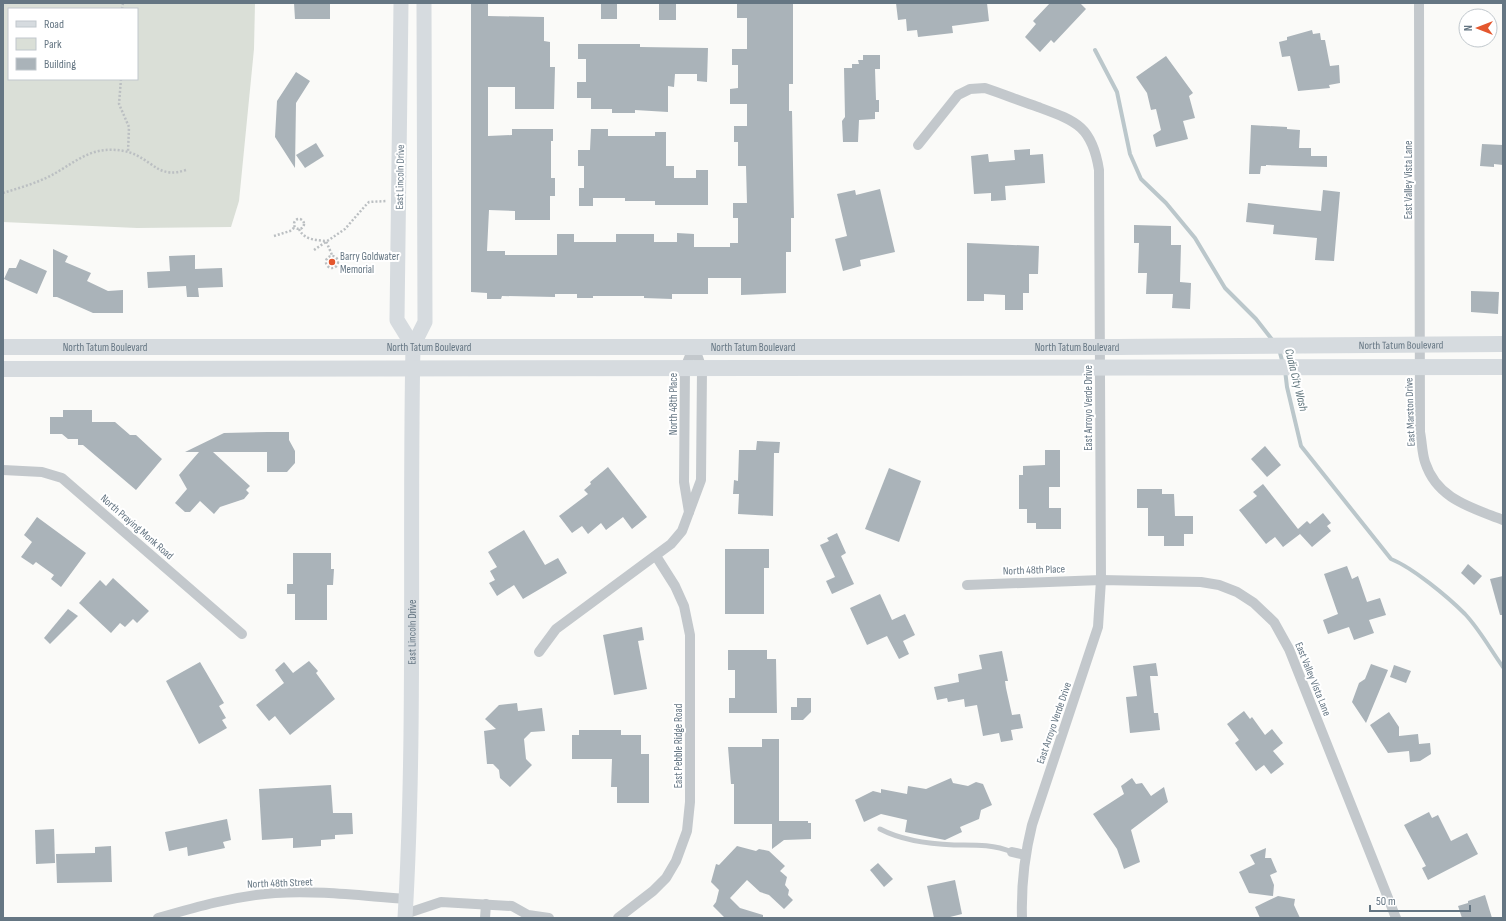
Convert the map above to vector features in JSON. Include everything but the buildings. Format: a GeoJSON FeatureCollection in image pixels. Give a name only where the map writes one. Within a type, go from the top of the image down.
{"type":"FeatureCollection","features":[{"type":"Feature","properties":{"kind":"main road","name":"East Lincoln Drive"},"geometry":{"type":"LineString","coordinates":[[401,3],[397,320],[412,346]]}},
{"type":"Feature","properties":{"kind":"main road","name":"East Lincoln Drive"},"geometry":{"type":"LineString","coordinates":[[409,917],[406,899],[412,756],[412,346],[425,322],[424,3]]}},
{"type":"Feature","properties":{"kind":"main road","name":"North Tatum Boulevard"},"geometry":{"type":"LineString","coordinates":[[3,369],[1100,368],[1421,356],[1503,344]]}},
{"type":"Feature","properties":{"kind":"main road","name":"North Tatum Boulevard"},"geometry":{"type":"LineString","coordinates":[[3,347],[1099,347],[1421,356],[1503,367]]}},
{"type":"Feature","properties":{"kind":"street","name":"East Valley Vista Lane"},"geometry":{"type":"LineString","coordinates":[[1419,3],[1421,356]]}},
{"type":"Feature","properties":{"kind":"street","name":"East Arroyo Verde Drive"},"geometry":{"type":"LineString","coordinates":[[918,145],[958,95],[970,89],[985,88],[1072,119],[1082,128],[1090,139],[1097,154],[1099,170],[1101,580],[1098,627],[1032,825],[1025,855],[1022,885],[1022,918]]}},
{"type":"Feature","properties":{"kind":"street","name":"North 48th Place"},"geometry":{"type":"LineString","coordinates":[[690,514],[684,482],[686,368],[694,346]]}},
{"type":"Feature","properties":{"kind":"street"},"geometry":{"type":"LineString","coordinates":[[539,652],[556,629],[656,556],[671,544],[682,531],[690,514],[701,480],[702,369],[694,346]]}},
{"type":"Feature","properties":{"kind":"street","name":"East Marston Drive"},"geometry":{"type":"LineString","coordinates":[[1421,356],[1420,432],[1424,462],[1436,484],[1450,497],[1464,505],[1503,520]]}},
{"type":"Feature","properties":{"kind":"street","name":"North Praying Monk Road"},"geometry":{"type":"LineString","coordinates":[[3,470],[42,472],[62,478],[242,634]]}},
{"type":"Feature","properties":{"kind":"street","name":"East Pebble Ridge Road"},"geometry":{"type":"LineString","coordinates":[[618,918],[653,891],[666,878],[676,861],[687,831],[690,802],[690,635],[684,606],[675,586],[656,556]]}},
{"type":"Feature","properties":{"kind":"street","name":"East Valley Vista Lane"},"geometry":{"type":"LineString","coordinates":[[1101,580],[1201,582],[1219,585],[1242,596],[1274,622],[1289,649],[1396,918]]}},
{"type":"Feature","properties":{"kind":"street","name":"North 48th Place"},"geometry":{"type":"LineString","coordinates":[[967,585],[1101,580]]}},
{"type":"Feature","properties":{"kind":"street"},"geometry":{"type":"LineString","coordinates":[[1012,852],[1025,855]]}},
{"type":"Feature","properties":{"kind":"street","name":"North 48th Street"},"geometry":{"type":"LineString","coordinates":[[158,918],[206,904],[242,896],[275,893],[406,899]]}},
{"type":"Feature","properties":{"kind":"street"},"geometry":{"type":"LineString","coordinates":[[409,917],[441,902],[512,906],[524,917],[549,918]]}},
{"type":"Feature","properties":{"kind":"street"},"geometry":{"type":"LineString","coordinates":[[485,918],[486,904]]}},
{"type":"Feature","properties":{"kind":"lane"},"geometry":{"type":"LineString","coordinates":[[880,829],[889,834],[915,841],[992,846],[1012,852]]}},
{"type":"Feature","properties":{"kind":"path"},"geometry":{"type":"LineString","coordinates":[[121,80],[119,104],[129,127],[128,152]]}},
{"type":"Feature","properties":{"kind":"path"},"geometry":{"type":"LineString","coordinates":[[3,193],[51,176],[92,152],[107,150],[128,152],[155,168],[166,172],[177,173],[186,170]]}},
{"type":"Feature","properties":{"kind":"path"},"geometry":{"type":"LineString","coordinates":[[314,250],[345,229],[360,210],[369,202],[399,201]]}},
{"type":"Feature","properties":{"kind":"path"},"geometry":{"type":"LineString","coordinates":[[295,227],[294,222],[302,219],[304,225],[299,229]]}},
{"type":"Feature","properties":{"kind":"path"},"geometry":{"type":"LineString","coordinates":[[295,227],[299,229],[307,238],[326,241]]}},
{"type":"Feature","properties":{"kind":"path"},"geometry":{"type":"LineString","coordinates":[[274,236],[290,231],[295,227]]}},
{"type":"Feature","properties":{"kind":"path"},"geometry":{"type":"LineString","coordinates":[[326,241],[332,255],[336,256],[338,260],[336,266],[332,268],[328,267],[325,262],[328,256],[332,255]]}},
{"type":"Feature","properties":{"kind":"green space"},"geometry":{"type":"Polygon","coordinates":[[[3,3],[255,3],[254,49],[239,201],[231,227],[137,228],[3,222],[3,3]]]}},
{"type":"Feature","properties":{"kind":"waterway","name":"Cudia City Wash"},"geometry":{"type":"LineString","coordinates":[[1095,50],[1117,92],[1130,154],[1141,179],[1166,203],[1195,238],[1225,288],[1256,319],[1274,342]]}},
{"type":"Feature","properties":{"kind":"waterway","name":"Cudia City Wash"},"geometry":{"type":"LineString","coordinates":[[1279,349],[1283,364]]}},
{"type":"Feature","properties":{"kind":"waterway","name":"Cudia City Wash"},"geometry":{"type":"LineString","coordinates":[[1285,370],[1287,387],[1301,446],[1391,559],[1400,563],[1430,583],[1465,614],[1503,667]]}},
{"type":"Feature","properties":{"kind":"place","name":"Barry Goldwater Memorial"},"geometry":{"type":"Point","coordinates":[332,262]}}]}
